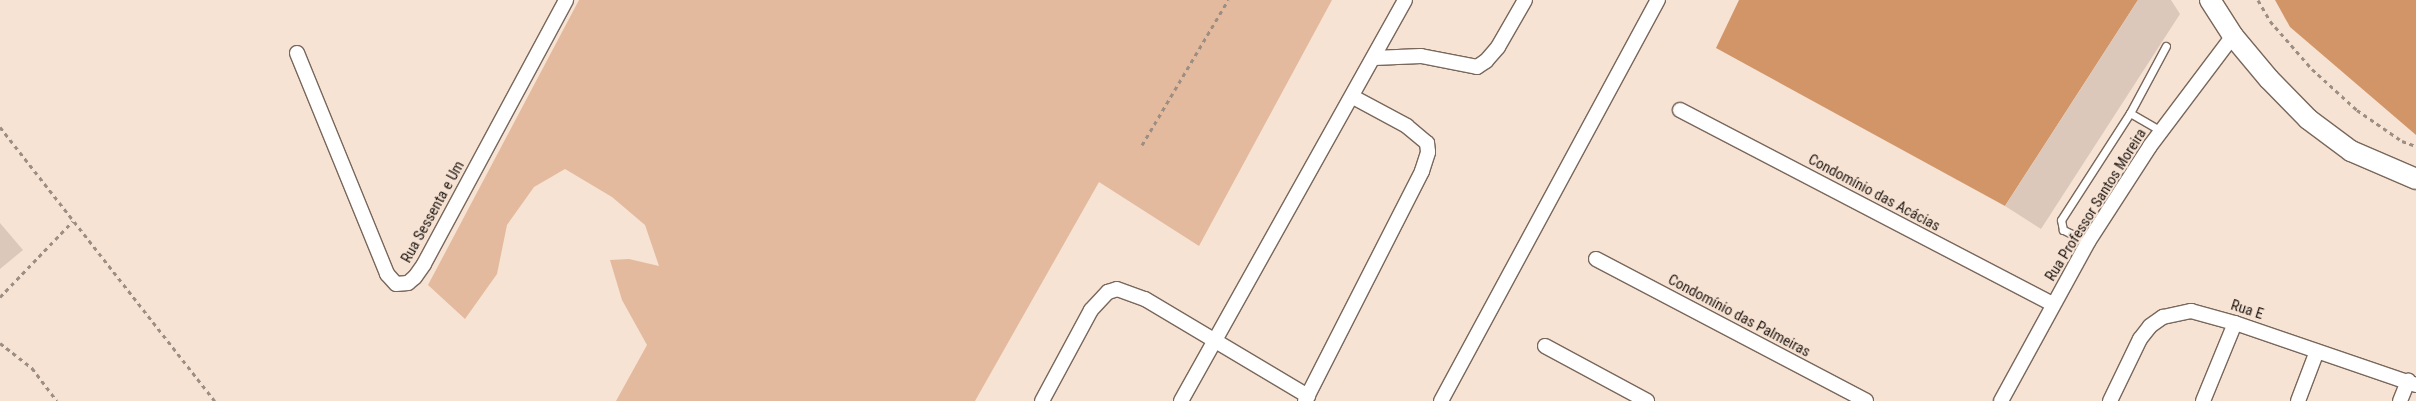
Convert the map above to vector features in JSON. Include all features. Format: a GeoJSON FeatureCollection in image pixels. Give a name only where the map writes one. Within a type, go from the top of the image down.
{"type":"FeatureCollection","features":[{"type":"Feature","properties":{"kind":"main road"},"geometry":{"type":"LineString","coordinates":[[2210,0],[2233,36],[2269,79],[2308,120],[2351,151],[2416,179]]}},
{"type":"Feature","properties":{"kind":"street","name":"Rua Sessenta e Um"},"geometry":{"type":"LineString","coordinates":[[297,53],[387,274],[396,284],[408,283],[424,264],[566,0]]}},
{"type":"Feature","properties":{"kind":"street"},"geometry":{"type":"LineString","coordinates":[[1181,401],[1353,97],[1405,0]]}},
{"type":"Feature","properties":{"kind":"street"},"geometry":{"type":"LineString","coordinates":[[1374,58],[1421,56],[1477,67],[1491,57],[1525,0]]}},
{"type":"Feature","properties":{"kind":"street"},"geometry":{"type":"LineString","coordinates":[[1441,401],[1658,0]]}},
{"type":"Feature","properties":{"kind":"street","name":"Rua Professor Santos Moreira"},"geometry":{"type":"LineString","coordinates":[[2001,401],[2088,242],[2161,131],[2233,36]]}},
{"type":"Feature","properties":{"kind":"street"},"geometry":{"type":"LineString","coordinates":[[1042,401],[1091,310],[1108,292],[1117,289],[1128,291],[1216,340],[1307,398],[1422,171],[1428,152],[1427,143],[1407,126],[1353,97]]}},
{"type":"Feature","properties":{"kind":"street","name":"Condomínio das Acácias"},"geometry":{"type":"LineString","coordinates":[[1680,110],[2053,304]]}},
{"type":"Feature","properties":{"kind":"street","name":"Condomínio das Palmeiras"},"geometry":{"type":"LineString","coordinates":[[1596,259],[1866,401]]}},
{"type":"Feature","properties":{"kind":"street","name":"Rua E"},"geometry":{"type":"LineString","coordinates":[[2110,401],[2140,339],[2150,326],[2163,317],[2191,311],[2235,322],[2412,383]]}},
{"type":"Feature","properties":{"kind":"street"},"geometry":{"type":"LineString","coordinates":[[2203,401],[2235,322]]}},
{"type":"Feature","properties":{"kind":"street"},"geometry":{"type":"LineString","coordinates":[[1545,346],[1647,401]]}},
{"type":"Feature","properties":{"kind":"street"},"geometry":{"type":"LineString","coordinates":[[2298,401],[2317,351]]}},
{"type":"Feature","properties":{"kind":"street"},"geometry":{"type":"LineString","coordinates":[[2400,401],[2412,383]]}},
{"type":"Feature","properties":{"kind":"lane"},"geometry":{"type":"LineString","coordinates":[[2088,242],[2063,230],[2061,220],[2130,113],[2166,46]]}},
{"type":"Feature","properties":{"kind":"lane"},"geometry":{"type":"LineString","coordinates":[[2130,113],[2161,131]]}},
{"type":"Feature","properties":{"kind":"path"},"geometry":{"type":"LineString","coordinates":[[1142,145],[1228,0]]}},
{"type":"Feature","properties":{"kind":"path"},"geometry":{"type":"LineString","coordinates":[[2258,0],[2270,21],[2312,70],[2357,110],[2402,140],[2416,146]]}},
{"type":"Feature","properties":{"kind":"path"},"geometry":{"type":"LineString","coordinates":[[0,127],[215,401]]}},
{"type":"Feature","properties":{"kind":"path"},"geometry":{"type":"LineString","coordinates":[[0,297],[73,221]]}},
{"type":"Feature","properties":{"kind":"path"},"geometry":{"type":"LineString","coordinates":[[0,343],[32,368],[57,401]]}},
{"type":"Feature","properties":{"kind":"shaded area"},"geometry":{"type":"Polygon","coordinates":[[[579,0],[1332,0],[1199,246],[1099,182],[975,401],[616,401],[647,345],[622,300],[610,260],[629,259],[659,266],[645,225],[612,197],[565,169],[534,187],[507,225],[497,274],[465,319],[428,285],[579,0]]]}},
{"type":"Feature","properties":{"kind":"shaded area"},"geometry":{"type":"Polygon","coordinates":[[[1739,0],[2138,0],[2005,206],[1716,48],[1739,0]]]}},
{"type":"Feature","properties":{"kind":"shaded area"},"geometry":{"type":"Polygon","coordinates":[[[2275,0],[2416,0],[2416,135],[2290,27],[2275,0]]]}},
{"type":"Feature","properties":{"kind":"building"},"geometry":{"type":"Polygon","coordinates":[[[2138,0],[2171,0],[2180,14],[2041,229],[2005,206],[2138,0]]]}},
{"type":"Feature","properties":{"kind":"building"},"geometry":{"type":"Polygon","coordinates":[[[0,223],[23,250],[0,269],[0,223]]]}}]}
